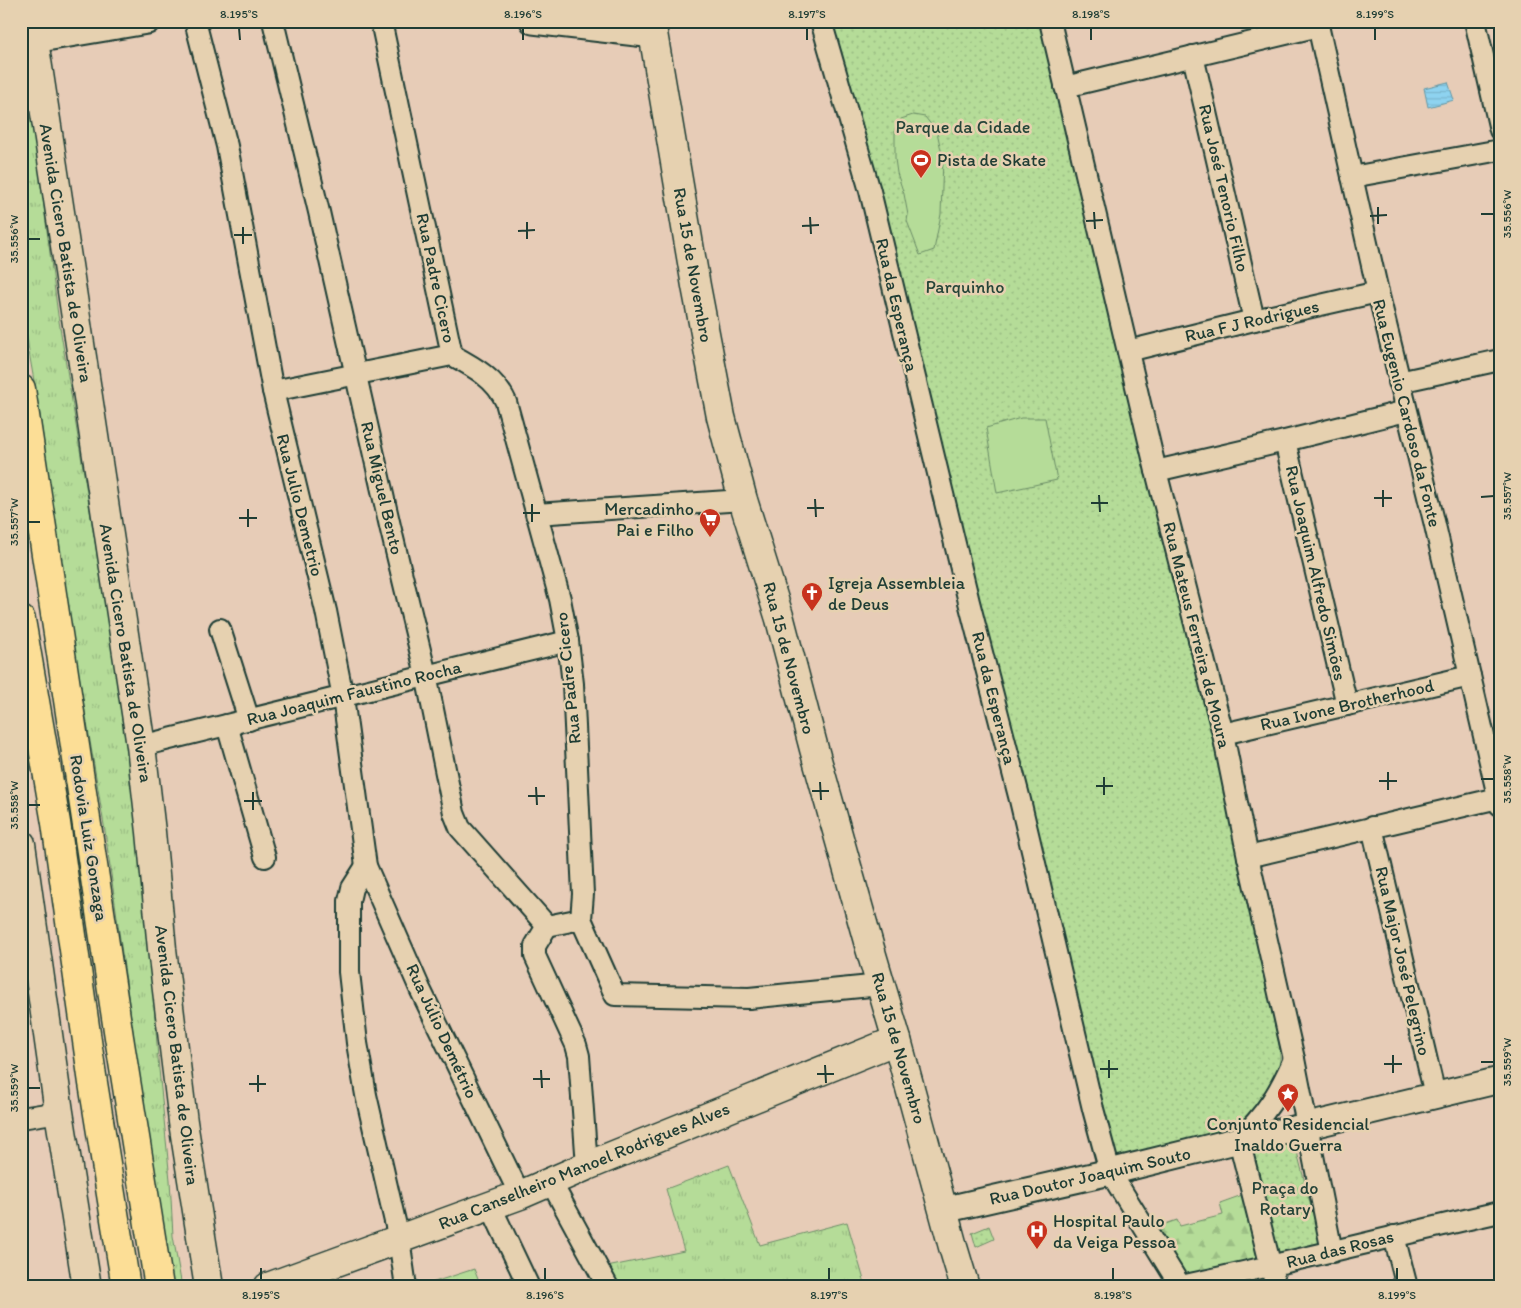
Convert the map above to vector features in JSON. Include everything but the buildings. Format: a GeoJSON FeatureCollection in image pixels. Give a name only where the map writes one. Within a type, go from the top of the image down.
{"type":"FeatureCollection","features":[{"type":"Feature","properties":{"kind":"highway","name":"Rodovia Luiz Gonzaga"},"geometry":{"type":"LineString","coordinates":[[21,389],[159,1287]]}},
{"type":"Feature","properties":{"kind":"highway","name":"Rodovia Luiz Gonzaga"},"geometry":{"type":"LineString","coordinates":[[21,620],[56,823],[93,1083],[126,1287]]}},
{"type":"Feature","properties":{"kind":"main road","name":"Rua 15 de Novembro"},"geometry":{"type":"LineString","coordinates":[[652,28],[721,416],[743,500],[780,619],[814,749],[898,1040],[965,1287]]}},
{"type":"Feature","properties":{"kind":"main road","name":"Avenida Cicero Batista de Oliveira"},"geometry":{"type":"LineString","coordinates":[[32,30],[141,746],[162,949],[183,1122],[208,1287]]}},
{"type":"Feature","properties":{"kind":"main road"},"geometry":{"type":"LineString","coordinates":[[21,844],[29,961],[59,1112],[87,1287]]}},
{"type":"Feature","properties":{"kind":"main road","name":"Rua Canselheiro Manoel Rodrigues Alves"},"geometry":{"type":"LineString","coordinates":[[268,1287],[491,1207],[898,1040]]}},
{"type":"Feature","properties":{"kind":"street"},"geometry":{"type":"LineString","coordinates":[[32,30],[147,21]]}},
{"type":"Feature","properties":{"kind":"street","name":"Rua Julio Demetrio"},"geometry":{"type":"LineString","coordinates":[[195,21],[227,146],[273,391],[326,611],[343,697],[366,866]]}},
{"type":"Feature","properties":{"kind":"street","name":"Rua Miguel Bento"},"geometry":{"type":"LineString","coordinates":[[273,21],[320,212],[426,675],[454,813],[460,828],[547,926]]}},
{"type":"Feature","properties":{"kind":"street","name":"Rua Padre Cicero"},"geometry":{"type":"LineString","coordinates":[[381,21],[452,355],[487,377],[496,385],[503,396],[560,599],[568,641],[573,684],[583,884],[581,919]]}},
{"type":"Feature","properties":{"kind":"street"},"geometry":{"type":"LineString","coordinates":[[533,21],[652,28]]}},
{"type":"Feature","properties":{"kind":"street","name":"Rua da Esperança"},"geometry":{"type":"LineString","coordinates":[[821,21],[870,191],[969,602],[1020,800],[1093,1109],[1110,1172],[1181,1286]]}},
{"type":"Feature","properties":{"kind":"street","name":"Rua Mateus Ferreira de Moura"},"geometry":{"type":"LineString","coordinates":[[1050,21],[1156,471],[1223,734],[1248,856],[1294,1059],[1332,1252]]}},
{"type":"Feature","properties":{"kind":"street"},"geometry":{"type":"LineString","coordinates":[[1475,21],[1500,130]]}},
{"type":"Feature","properties":{"kind":"street"},"geometry":{"type":"LineString","coordinates":[[1065,87],[1318,24]]}},
{"type":"Feature","properties":{"kind":"street","name":"Rua Eugenio Cardoso da Fonte"},"geometry":{"type":"LineString","coordinates":[[1318,24],[1378,292],[1499,801]]}},
{"type":"Feature","properties":{"kind":"street","name":"Rua José Tenorio Filho"},"geometry":{"type":"LineString","coordinates":[[1193,56],[1254,320]]}},
{"type":"Feature","properties":{"kind":"street"},"geometry":{"type":"LineString","coordinates":[[1352,177],[1500,150]]}},
{"type":"Feature","properties":{"kind":"street","name":"Rua F J Rodrigues"},"geometry":{"type":"LineString","coordinates":[[1128,351],[1378,292]]}},
{"type":"Feature","properties":{"kind":"street"},"geometry":{"type":"LineString","coordinates":[[273,391],[452,355]]}},
{"type":"Feature","properties":{"kind":"street"},"geometry":{"type":"LineString","coordinates":[[1399,382],[1500,360]]}},
{"type":"Feature","properties":{"kind":"street"},"geometry":{"type":"LineString","coordinates":[[1156,471],[1406,411]]}},
{"type":"Feature","properties":{"kind":"street","name":"Rua Joaquim Alfredo Simões"},"geometry":{"type":"LineString","coordinates":[[1285,441],[1347,705]]}},
{"type":"Feature","properties":{"kind":"street"},"geometry":{"type":"LineString","coordinates":[[536,514],[743,500]]}},
{"type":"Feature","properties":{"kind":"street"},"geometry":{"type":"LineString","coordinates":[[220,629],[249,720]]}},
{"type":"Feature","properties":{"kind":"street","name":"Rua Joaquim Faustino Rocha"},"geometry":{"type":"LineString","coordinates":[[141,746],[568,641]]}},
{"type":"Feature","properties":{"kind":"street","name":"Rua Ivone Brotherhood"},"geometry":{"type":"LineString","coordinates":[[1223,734],[1470,676]]}},
{"type":"Feature","properties":{"kind":"street"},"geometry":{"type":"LineString","coordinates":[[227,725],[265,857]]}},
{"type":"Feature","properties":{"kind":"street"},"geometry":{"type":"LineString","coordinates":[[1248,856],[1372,827],[1499,801]]}},
{"type":"Feature","properties":{"kind":"street","name":"Rua Major José Pelegrino"},"geometry":{"type":"LineString","coordinates":[[1372,827],[1435,1095]]}},
{"type":"Feature","properties":{"kind":"street"},"geometry":{"type":"LineString","coordinates":[[366,866],[352,888],[349,901],[349,972],[357,1043],[366,1095],[399,1239],[406,1287]]}},
{"type":"Feature","properties":{"kind":"street","name":"Rua Júlio Demétrio"},"geometry":{"type":"LineString","coordinates":[[366,866],[420,989],[520,1195]]}},
{"type":"Feature","properties":{"kind":"street"},"geometry":{"type":"LineString","coordinates":[[587,1166],[579,1056],[576,1045],[535,956],[535,946],[547,926],[581,919],[615,995],[749,998],[882,985]]}},
{"type":"Feature","properties":{"kind":"street"},"geometry":{"type":"LineString","coordinates":[[1276,1287],[1239,1140],[1257,1123],[1272,1103],[1284,1083],[1294,1059]]}},
{"type":"Feature","properties":{"kind":"street","name":"Rua Doutor Joaquim Souto"},"geometry":{"type":"LineString","coordinates":[[943,1210],[1500,1080]]}},
{"type":"Feature","properties":{"kind":"street"},"geometry":{"type":"LineString","coordinates":[[21,1118],[59,1112]]}},
{"type":"Feature","properties":{"kind":"street"},"geometry":{"type":"LineString","coordinates":[[551,1182],[608,1287]]}},
{"type":"Feature","properties":{"kind":"street"},"geometry":{"type":"LineString","coordinates":[[491,1207],[529,1287]]}},
{"type":"Feature","properties":{"kind":"street","name":"Rua das Rosas"},"geometry":{"type":"LineString","coordinates":[[1181,1286],[1270,1267],[1500,1212]]}},
{"type":"Feature","properties":{"kind":"street"},"geometry":{"type":"LineString","coordinates":[[1394,1236],[1407,1287]]}},
{"type":"Feature","properties":{"kind":"green space","name":"Parque da Cidade"},"geometry":{"type":"Polygon","coordinates":[[[830,21],[1042,21],[1213,720],[1280,1049],[1280,1066],[1268,1100],[1231,1135],[1112,1163],[1050,882],[830,21]]]}},
{"type":"Feature","properties":{"kind":"green space"},"geometry":{"type":"Polygon","coordinates":[[[21,46],[58,315],[100,572],[129,764],[147,901],[173,1236],[182,1287],[173,1287],[140,1082],[105,831],[66,597],[21,296],[21,46]]]}},
{"type":"Feature","properties":{"kind":"green space","name":"Pista de Skate"},"geometry":{"type":"Polygon","coordinates":[[[913,115],[925,117],[937,132],[943,159],[941,214],[934,250],[920,255],[907,221],[908,215],[904,194],[897,173],[895,159],[895,129],[901,119],[913,115]]]}},
{"type":"Feature","properties":{"kind":"green space"},"geometry":{"type":"Polygon","coordinates":[[[1021,418],[1045,418],[1057,480],[997,493],[986,428],[1021,418]]]}},
{"type":"Feature","properties":{"kind":"green space","name":"Praça do Rotary"},"geometry":{"type":"Polygon","coordinates":[[[1294,1140],[1321,1246],[1276,1257],[1250,1152],[1294,1140]]]}},
{"type":"Feature","properties":{"kind":"green space"},"geometry":{"type":"Polygon","coordinates":[[[729,1165],[760,1245],[847,1222],[866,1287],[613,1287],[602,1268],[684,1251],[666,1189],[729,1165]]]}},
{"type":"Feature","properties":{"kind":"green space"},"geometry":{"type":"Polygon","coordinates":[[[1245,1194],[1264,1257],[1185,1277],[1154,1228],[1177,1220],[1180,1226],[1223,1215],[1220,1203],[1245,1194]]]}},
{"type":"Feature","properties":{"kind":"green space"},"geometry":{"type":"Polygon","coordinates":[[[989,1226],[994,1239],[976,1247],[972,1233],[989,1226]]]}},
{"type":"Feature","properties":{"kind":"green space"},"geometry":{"type":"Polygon","coordinates":[[[474,1269],[481,1287],[419,1287],[474,1269]]]}},
{"type":"Feature","properties":{"kind":"water"},"geometry":{"type":"Polygon","coordinates":[[[1448,82],[1454,100],[1428,107],[1424,88],[1448,82]]]}},
{"type":"Feature","properties":{"kind":"place","name":"Pista de Skate"},"geometry":{"type":"Point","coordinates":[921,179]}},
{"type":"Feature","properties":{"kind":"place","name":"Mercadinho Pai e Filho"},"geometry":{"type":"Point","coordinates":[710,538]}},
{"type":"Feature","properties":{"kind":"place","name":"Igreja Assembleia de Deus"},"geometry":{"type":"Point","coordinates":[812,612]}},
{"type":"Feature","properties":{"kind":"place","name":"Conjunto Residencial Inaldo Guerra"},"geometry":{"type":"Point","coordinates":[1288,1113]}},
{"type":"Feature","properties":{"kind":"place","name":"Hospital Paulo da Veiga Pessoa"},"geometry":{"type":"Point","coordinates":[1037,1250]}},
{"type":"Feature","properties":{"kind":"park label","name":"Parquinho"},"geometry":{"type":"Point","coordinates":[965,287]}}]}
